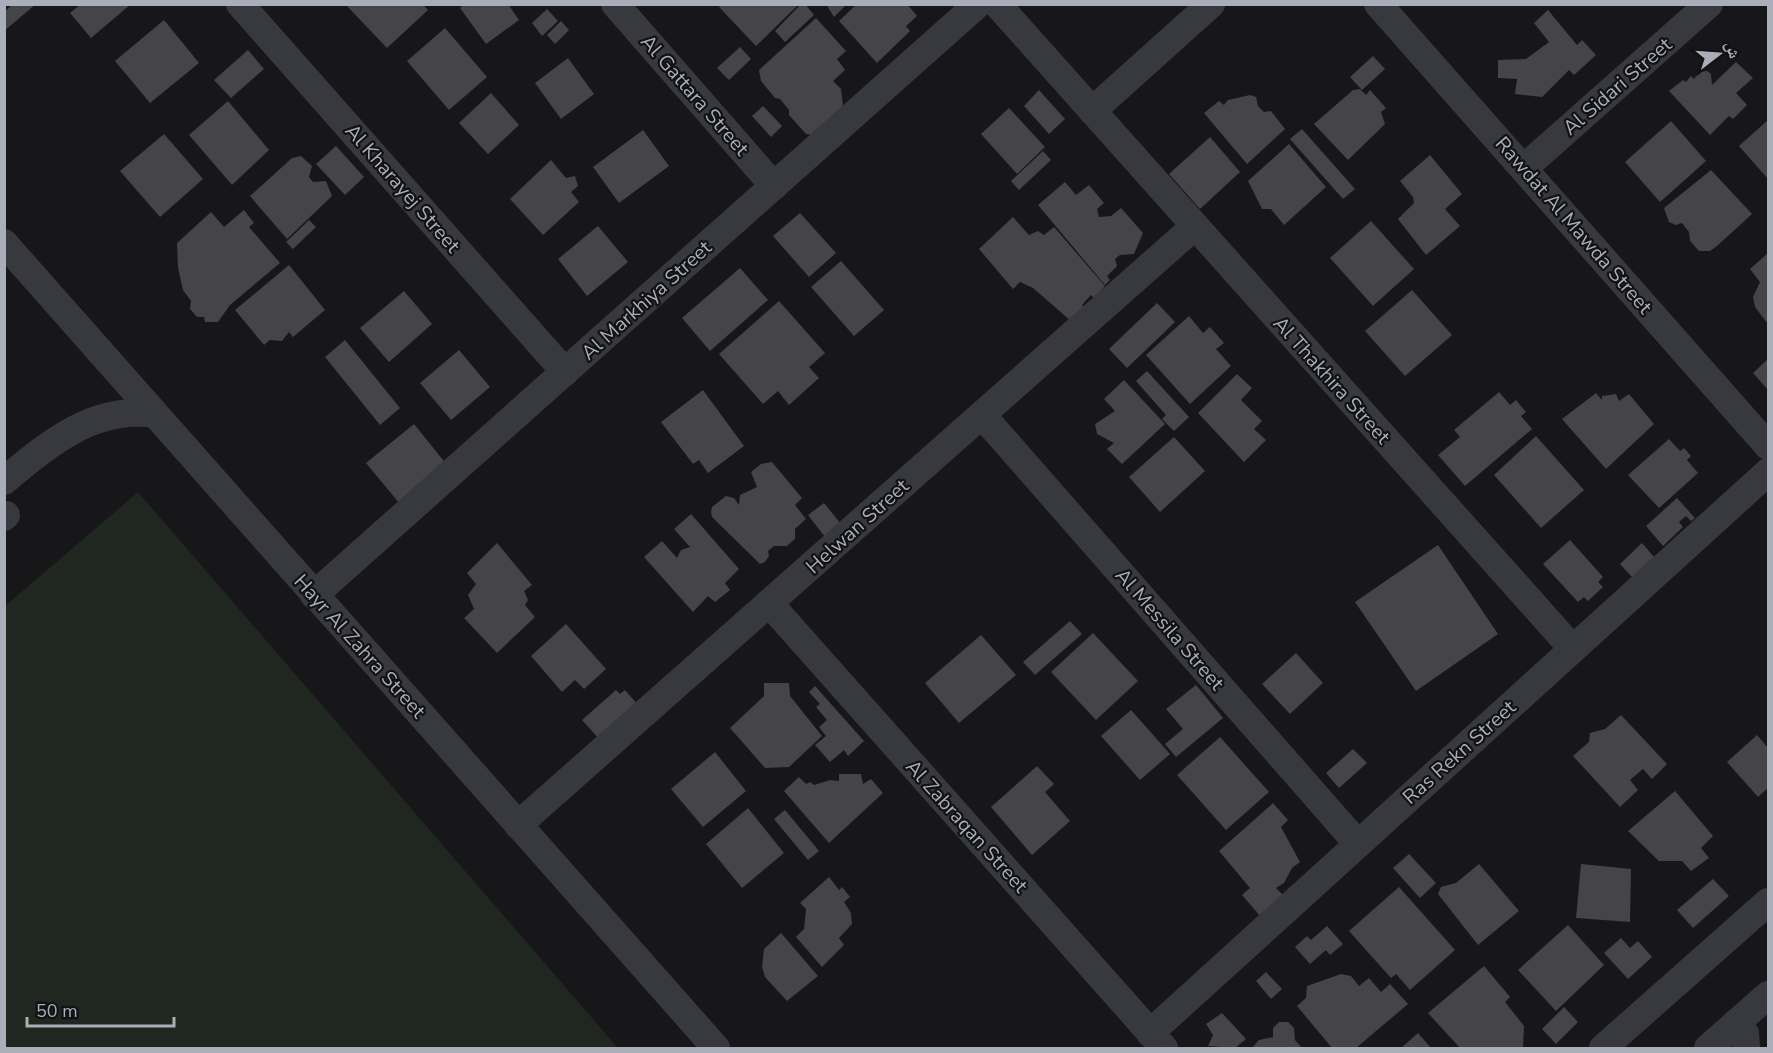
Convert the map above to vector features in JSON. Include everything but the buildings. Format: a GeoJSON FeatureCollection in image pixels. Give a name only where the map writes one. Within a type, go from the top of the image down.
{"type":"FeatureCollection","features":[{"type":"Feature","properties":{"kind":"street","name":"Al Kharayej Street"},"geometry":{"type":"LineString","coordinates":[[240,4],[565,372]]}},
{"type":"Feature","properties":{"kind":"street","name":"Al Gattara Street"},"geometry":{"type":"LineString","coordinates":[[615,4],[774,186]]}},
{"type":"Feature","properties":{"kind":"street","name":"Al Markhiya Street"},"geometry":{"type":"LineString","coordinates":[[314,595],[978,4]]}},
{"type":"Feature","properties":{"kind":"street","name":"Al Thakhira Street"},"geometry":{"type":"LineString","coordinates":[[997,4],[1573,649]]}},
{"type":"Feature","properties":{"kind":"street"},"geometry":{"type":"LineString","coordinates":[[1092,111],[1211,4]]}},
{"type":"Feature","properties":{"kind":"street","name":"Rawdat Al Mawda Street"},"geometry":{"type":"LineString","coordinates":[[1378,4],[1768,446]]}},
{"type":"Feature","properties":{"kind":"street","name":"Al Sidari Street"},"geometry":{"type":"LineString","coordinates":[[1524,168],[1709,4]]}},
{"type":"Feature","properties":{"kind":"street","name":"Helwan Street"},"geometry":{"type":"LineString","coordinates":[[518,825],[1195,226]]}},
{"type":"Feature","properties":{"kind":"street","name":"Hayr Al Zahra Street"},"geometry":{"type":"LineString","coordinates":[[4,243],[716,1048]]}},
{"type":"Feature","properties":{"kind":"street"},"geometry":{"type":"LineString","coordinates":[[4,460],[42,435],[102,407],[113,398],[125,379]]}},
{"type":"Feature","properties":{"kind":"street"},"geometry":{"type":"LineString","coordinates":[[4,481],[47,447],[97,418],[134,411],[155,414]]}},
{"type":"Feature","properties":{"kind":"street","name":"Al Messila Street"},"geometry":{"type":"LineString","coordinates":[[982,415],[1358,844]]}},
{"type":"Feature","properties":{"kind":"street","name":"Ras Rekn Street"},"geometry":{"type":"LineString","coordinates":[[1157,1041],[1358,844],[1768,472]]}},
{"type":"Feature","properties":{"kind":"street","name":"Al Zabraqan Street"},"geometry":{"type":"LineString","coordinates":[[770,603],[1157,1041]]}},
{"type":"Feature","properties":{"kind":"street"},"geometry":{"type":"LineString","coordinates":[[1603,1048],[1768,902]]}},
{"type":"Feature","properties":{"kind":"street"},"geometry":{"type":"LineString","coordinates":[[1708,1048],[1741,1036],[1768,995]]}},
{"type":"Feature","properties":{"kind":"shaded area"},"geometry":{"type":"Polygon","coordinates":[[[138,492],[618,1048],[5,1048],[5,606],[138,492]]]}}]}
